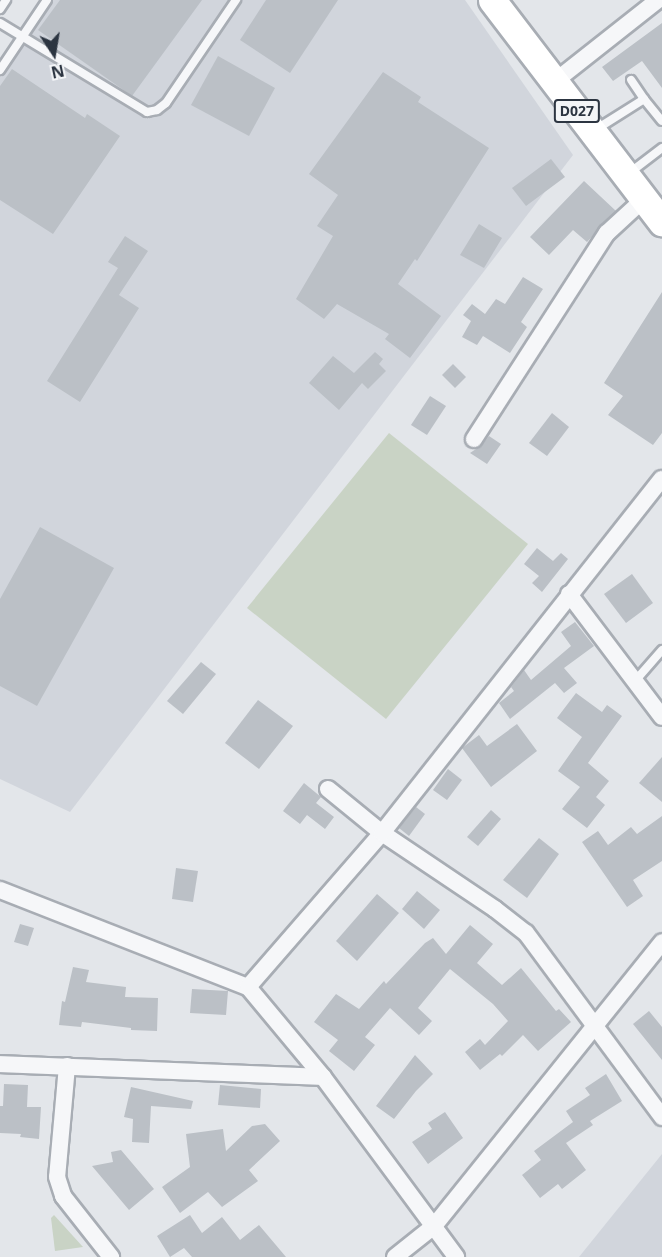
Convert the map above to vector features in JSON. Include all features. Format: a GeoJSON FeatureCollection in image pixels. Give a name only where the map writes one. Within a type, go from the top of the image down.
{"type":"FeatureCollection","features":[{"type":"Feature","properties":{"kind":"main road","name":"D027"},"geometry":{"type":"LineString","coordinates":[[492,0],[662,222]]}},
{"type":"Feature","properties":{"kind":"street"},"geometry":{"type":"LineString","coordinates":[[554,82],[658,0]]}},
{"type":"Feature","properties":{"kind":"street"},"geometry":{"type":"LineString","coordinates":[[474,439],[607,233],[644,199]]}},
{"type":"Feature","properties":{"kind":"street"},"geometry":{"type":"LineString","coordinates":[[248,987],[382,833],[662,479]]}},
{"type":"Feature","properties":{"kind":"street"},"geometry":{"type":"LineString","coordinates":[[569,594],[662,717]]}},
{"type":"Feature","properties":{"kind":"street"},"geometry":{"type":"LineString","coordinates":[[328,789],[382,833],[495,909],[526,933],[662,1118]]}},
{"type":"Feature","properties":{"kind":"street"},"geometry":{"type":"LineString","coordinates":[[0,891],[248,987],[323,1077],[456,1257]]}},
{"type":"Feature","properties":{"kind":"street"},"geometry":{"type":"LineString","coordinates":[[395,1257],[434,1226],[662,942]]}},
{"type":"Feature","properties":{"kind":"street"},"geometry":{"type":"LineString","coordinates":[[0,1064],[323,1077]]}},
{"type":"Feature","properties":{"kind":"street"},"geometry":{"type":"LineString","coordinates":[[67,1066],[57,1177],[63,1196],[111,1257]]}},
{"type":"Feature","properties":{"kind":"lane"},"geometry":{"type":"LineString","coordinates":[[0,9],[6,0]]}},
{"type":"Feature","properties":{"kind":"lane"},"geometry":{"type":"LineString","coordinates":[[0,70],[47,0]]}},
{"type":"Feature","properties":{"kind":"lane"},"geometry":{"type":"LineString","coordinates":[[0,22],[101,86],[147,112],[157,110],[166,103],[236,0]]}},
{"type":"Feature","properties":{"kind":"lane"},"geometry":{"type":"LineString","coordinates":[[631,80],[662,122]]}},
{"type":"Feature","properties":{"kind":"lane"},"geometry":{"type":"LineString","coordinates":[[592,132],[644,99]]}},
{"type":"Feature","properties":{"kind":"lane"},"geometry":{"type":"LineString","coordinates":[[625,176],[662,148]]}},
{"type":"Feature","properties":{"kind":"lane"},"geometry":{"type":"LineString","coordinates":[[634,681],[659,660],[662,650]]}},
{"type":"Feature","properties":{"kind":"shaded area"},"geometry":{"type":"Polygon","coordinates":[[[40,0],[465,0],[573,155],[70,812],[0,779],[0,60],[40,0]]]}},
{"type":"Feature","properties":{"kind":"shaded area"},"geometry":{"type":"Polygon","coordinates":[[[662,1154],[662,1257],[579,1257],[662,1154]]]}},
{"type":"Feature","properties":{"kind":"green space"},"geometry":{"type":"Polygon","coordinates":[[[389,433],[528,544],[386,719],[247,608],[389,433]]]}},
{"type":"Feature","properties":{"kind":"green space"},"geometry":{"type":"Polygon","coordinates":[[[54,1215],[83,1247],[55,1251],[51,1218],[54,1215]]]}},
{"type":"Feature","properties":{"kind":"building"},"geometry":{"type":"Polygon","coordinates":[[[60,0],[202,0],[132,96],[38,30],[60,0]]]}},
{"type":"Feature","properties":{"kind":"building"},"geometry":{"type":"Polygon","coordinates":[[[266,0],[338,0],[290,73],[240,40],[266,0]]]}},
{"type":"Feature","properties":{"kind":"building"},"geometry":{"type":"Polygon","coordinates":[[[662,23],[662,88],[642,61],[613,81],[602,67],[662,23]]]}},
{"type":"Feature","properties":{"kind":"building"},"geometry":{"type":"Polygon","coordinates":[[[218,56],[275,88],[249,136],[191,105],[218,56]]]}},
{"type":"Feature","properties":{"kind":"building"},"geometry":{"type":"Polygon","coordinates":[[[12,69],[85,118],[87,114],[120,136],[53,234],[0,200],[0,86],[12,69]]]}},
{"type":"Feature","properties":{"kind":"building"},"geometry":{"type":"Polygon","coordinates":[[[383,72],[421,97],[418,102],[489,148],[417,261],[415,259],[398,284],[441,316],[410,358],[385,339],[389,334],[337,304],[324,319],[296,299],[333,236],[317,226],[338,195],[309,174],[383,72]]]}},
{"type":"Feature","properties":{"kind":"building"},"geometry":{"type":"Polygon","coordinates":[[[551,159],[565,177],[526,206],[512,188],[551,159]]]}},
{"type":"Feature","properties":{"kind":"building"},"geometry":{"type":"Polygon","coordinates":[[[584,181],[616,211],[587,242],[573,230],[549,255],[530,237],[584,181]]]}},
{"type":"Feature","properties":{"kind":"building"},"geometry":{"type":"Polygon","coordinates":[[[479,224],[502,238],[484,268],[460,255],[479,224]]]}},
{"type":"Feature","properties":{"kind":"building"},"geometry":{"type":"Polygon","coordinates":[[[125,236],[148,251],[119,295],[139,308],[80,402],[47,381],[118,268],[108,262],[125,236]]]}},
{"type":"Feature","properties":{"kind":"building"},"geometry":{"type":"Polygon","coordinates":[[[523,277],[543,289],[521,322],[527,327],[510,353],[483,336],[477,345],[462,337],[471,321],[463,315],[472,304],[485,314],[496,299],[505,304],[523,277]]]}},
{"type":"Feature","properties":{"kind":"building"},"geometry":{"type":"Polygon","coordinates":[[[662,292],[662,433],[653,445],[608,415],[623,396],[604,383],[662,292]]]}},
{"type":"Feature","properties":{"kind":"building"},"geometry":{"type":"Polygon","coordinates":[[[375,352],[383,359],[379,364],[386,371],[368,389],[362,383],[339,410],[309,383],[333,356],[354,373],[375,352]]]}},
{"type":"Feature","properties":{"kind":"building"},"geometry":{"type":"Polygon","coordinates":[[[453,364],[466,377],[455,388],[442,375],[453,364]]]}},
{"type":"Feature","properties":{"kind":"building"},"geometry":{"type":"Polygon","coordinates":[[[430,396],[446,406],[427,435],[411,425],[430,396]]]}},
{"type":"Feature","properties":{"kind":"building"},"geometry":{"type":"Polygon","coordinates":[[[552,413],[569,427],[547,456],[529,443],[552,413]]]}},
{"type":"Feature","properties":{"kind":"building"},"geometry":{"type":"Polygon","coordinates":[[[489,436],[501,444],[487,464],[470,453],[482,445],[489,436]]]}},
{"type":"Feature","properties":{"kind":"building"},"geometry":{"type":"Polygon","coordinates":[[[40,527],[114,568],[37,706],[0,686],[0,599],[40,527]]]}},
{"type":"Feature","properties":{"kind":"building"},"geometry":{"type":"Polygon","coordinates":[[[537,548],[553,561],[561,553],[568,559],[542,592],[532,583],[539,576],[524,564],[537,548]]]}},
{"type":"Feature","properties":{"kind":"building"},"geometry":{"type":"Polygon","coordinates":[[[632,574],[653,603],[626,623],[604,594],[632,574]]]}},
{"type":"Feature","properties":{"kind":"building"},"geometry":{"type":"Polygon","coordinates":[[[575,622],[594,646],[564,668],[577,683],[564,693],[555,683],[510,719],[499,703],[514,691],[511,687],[524,670],[531,680],[571,646],[561,632],[575,622]]]}},
{"type":"Feature","properties":{"kind":"building"},"geometry":{"type":"Polygon","coordinates":[[[201,662],[216,674],[183,714],[167,701],[201,662]]]}},
{"type":"Feature","properties":{"kind":"building"},"geometry":{"type":"Polygon","coordinates":[[[576,693],[602,712],[607,705],[622,716],[588,763],[609,781],[596,797],[605,805],[587,828],[562,809],[580,787],[558,771],[582,737],[557,718],[576,693]]]}},
{"type":"Feature","properties":{"kind":"building"},"geometry":{"type":"Polygon","coordinates":[[[258,700],[293,726],[259,769],[225,743],[258,700]]]}},
{"type":"Feature","properties":{"kind":"building"},"geometry":{"type":"Polygon","coordinates":[[[517,724],[537,751],[491,787],[462,748],[479,735],[487,746],[517,724]]]}},
{"type":"Feature","properties":{"kind":"building"},"geometry":{"type":"Polygon","coordinates":[[[662,757],[662,802],[639,783],[662,757]]]}},
{"type":"Feature","properties":{"kind":"building"},"geometry":{"type":"Polygon","coordinates":[[[448,769],[462,780],[447,800],[433,790],[448,769]]]}},
{"type":"Feature","properties":{"kind":"building"},"geometry":{"type":"Polygon","coordinates":[[[304,783],[321,797],[316,803],[334,817],[325,829],[307,815],[300,824],[283,811],[304,783]]]}},
{"type":"Feature","properties":{"kind":"building"},"geometry":{"type":"Polygon","coordinates":[[[416,807],[425,814],[409,836],[399,828],[416,807]]]}},
{"type":"Feature","properties":{"kind":"building"},"geometry":{"type":"Polygon","coordinates":[[[491,810],[501,819],[478,846],[467,837],[491,810]]]}},
{"type":"Feature","properties":{"kind":"building"},"geometry":{"type":"Polygon","coordinates":[[[662,816],[662,861],[633,880],[643,896],[627,907],[582,842],[598,831],[608,845],[631,827],[637,834],[662,816]]]}},
{"type":"Feature","properties":{"kind":"building"},"geometry":{"type":"Polygon","coordinates":[[[539,838],[559,854],[527,898],[503,880],[539,838]]]}},
{"type":"Feature","properties":{"kind":"building"},"geometry":{"type":"Polygon","coordinates":[[[176,868],[198,871],[193,902],[172,899],[176,868]]]}},
{"type":"Feature","properties":{"kind":"building"},"geometry":{"type":"Polygon","coordinates":[[[417,891],[440,910],[424,929],[402,909],[417,891]]]}},
{"type":"Feature","properties":{"kind":"building"},"geometry":{"type":"Polygon","coordinates":[[[377,894],[399,913],[357,961],[336,941],[377,894]]]}},
{"type":"Feature","properties":{"kind":"building"},"geometry":{"type":"Polygon","coordinates":[[[20,924],[34,928],[28,946],[14,942],[20,924]]]}},
{"type":"Feature","properties":{"kind":"building"},"geometry":{"type":"Polygon","coordinates":[[[470,925],[493,944],[477,963],[502,985],[521,968],[556,1011],[559,1009],[571,1022],[538,1051],[523,1035],[502,1056],[500,1054],[480,1070],[465,1052],[480,1039],[485,1045],[508,1021],[493,1004],[450,969],[418,1008],[432,1021],[419,1035],[390,1008],[365,1037],[375,1045],[354,1071],[329,1051],[338,1040],[314,1022],[336,994],[359,1009],[384,981],[386,984],[425,943],[433,938],[446,954],[470,925]]]}},
{"type":"Feature","properties":{"kind":"building"},"geometry":{"type":"Polygon","coordinates":[[[73,967],[89,970],[86,982],[126,987],[125,997],[158,998],[157,1031],[131,1030],[131,1028],[82,1022],[81,1027],[59,1025],[62,1001],[65,1002],[73,967]]]}},
{"type":"Feature","properties":{"kind":"building"},"geometry":{"type":"Polygon","coordinates":[[[192,989],[228,991],[226,1015],[190,1013],[192,989]]]}},
{"type":"Feature","properties":{"kind":"building"},"geometry":{"type":"Polygon","coordinates":[[[649,1011],[662,1027],[662,1060],[633,1024],[649,1011]]]}},
{"type":"Feature","properties":{"kind":"building"},"geometry":{"type":"Polygon","coordinates":[[[415,1055],[433,1074],[394,1119],[376,1106],[415,1055]]]}},
{"type":"Feature","properties":{"kind":"building"},"geometry":{"type":"Polygon","coordinates":[[[606,1074],[622,1101],[590,1121],[593,1125],[566,1143],[586,1170],[562,1189],[558,1184],[540,1198],[522,1175],[541,1160],[534,1151],[573,1122],[566,1111],[590,1095],[585,1088],[606,1074]]]}},
{"type":"Feature","properties":{"kind":"building"},"geometry":{"type":"Polygon","coordinates":[[[4,1084],[28,1085],[27,1107],[41,1107],[39,1139],[20,1137],[21,1134],[0,1133],[0,1106],[3,1106],[4,1084]]]}},
{"type":"Feature","properties":{"kind":"building"},"geometry":{"type":"Polygon","coordinates":[[[220,1085],[261,1089],[260,1108],[218,1105],[220,1085]]]}},
{"type":"Feature","properties":{"kind":"building"},"geometry":{"type":"Polygon","coordinates":[[[131,1087],[193,1101],[191,1109],[151,1106],[149,1143],[132,1142],[133,1119],[124,1117],[131,1087]]]}},
{"type":"Feature","properties":{"kind":"building"},"geometry":{"type":"Polygon","coordinates":[[[445,1112],[463,1138],[428,1164],[412,1142],[432,1129],[428,1123],[445,1112]]]}},
{"type":"Feature","properties":{"kind":"building"},"geometry":{"type":"Polygon","coordinates":[[[265,1124],[280,1141],[249,1170],[258,1181],[222,1207],[208,1192],[180,1213],[162,1187],[190,1167],[186,1134],[223,1129],[226,1151],[252,1126],[265,1124]]]}},
{"type":"Feature","properties":{"kind":"building"},"geometry":{"type":"Polygon","coordinates":[[[121,1150],[154,1189],[129,1210],[92,1166],[113,1162],[111,1152],[121,1150]]]}},
{"type":"Feature","properties":{"kind":"building"},"geometry":{"type":"Polygon","coordinates":[[[190,1215],[202,1233],[222,1217],[240,1240],[259,1225],[286,1257],[192,1257],[184,1248],[170,1257],[157,1236],[190,1215]]]}}]}
